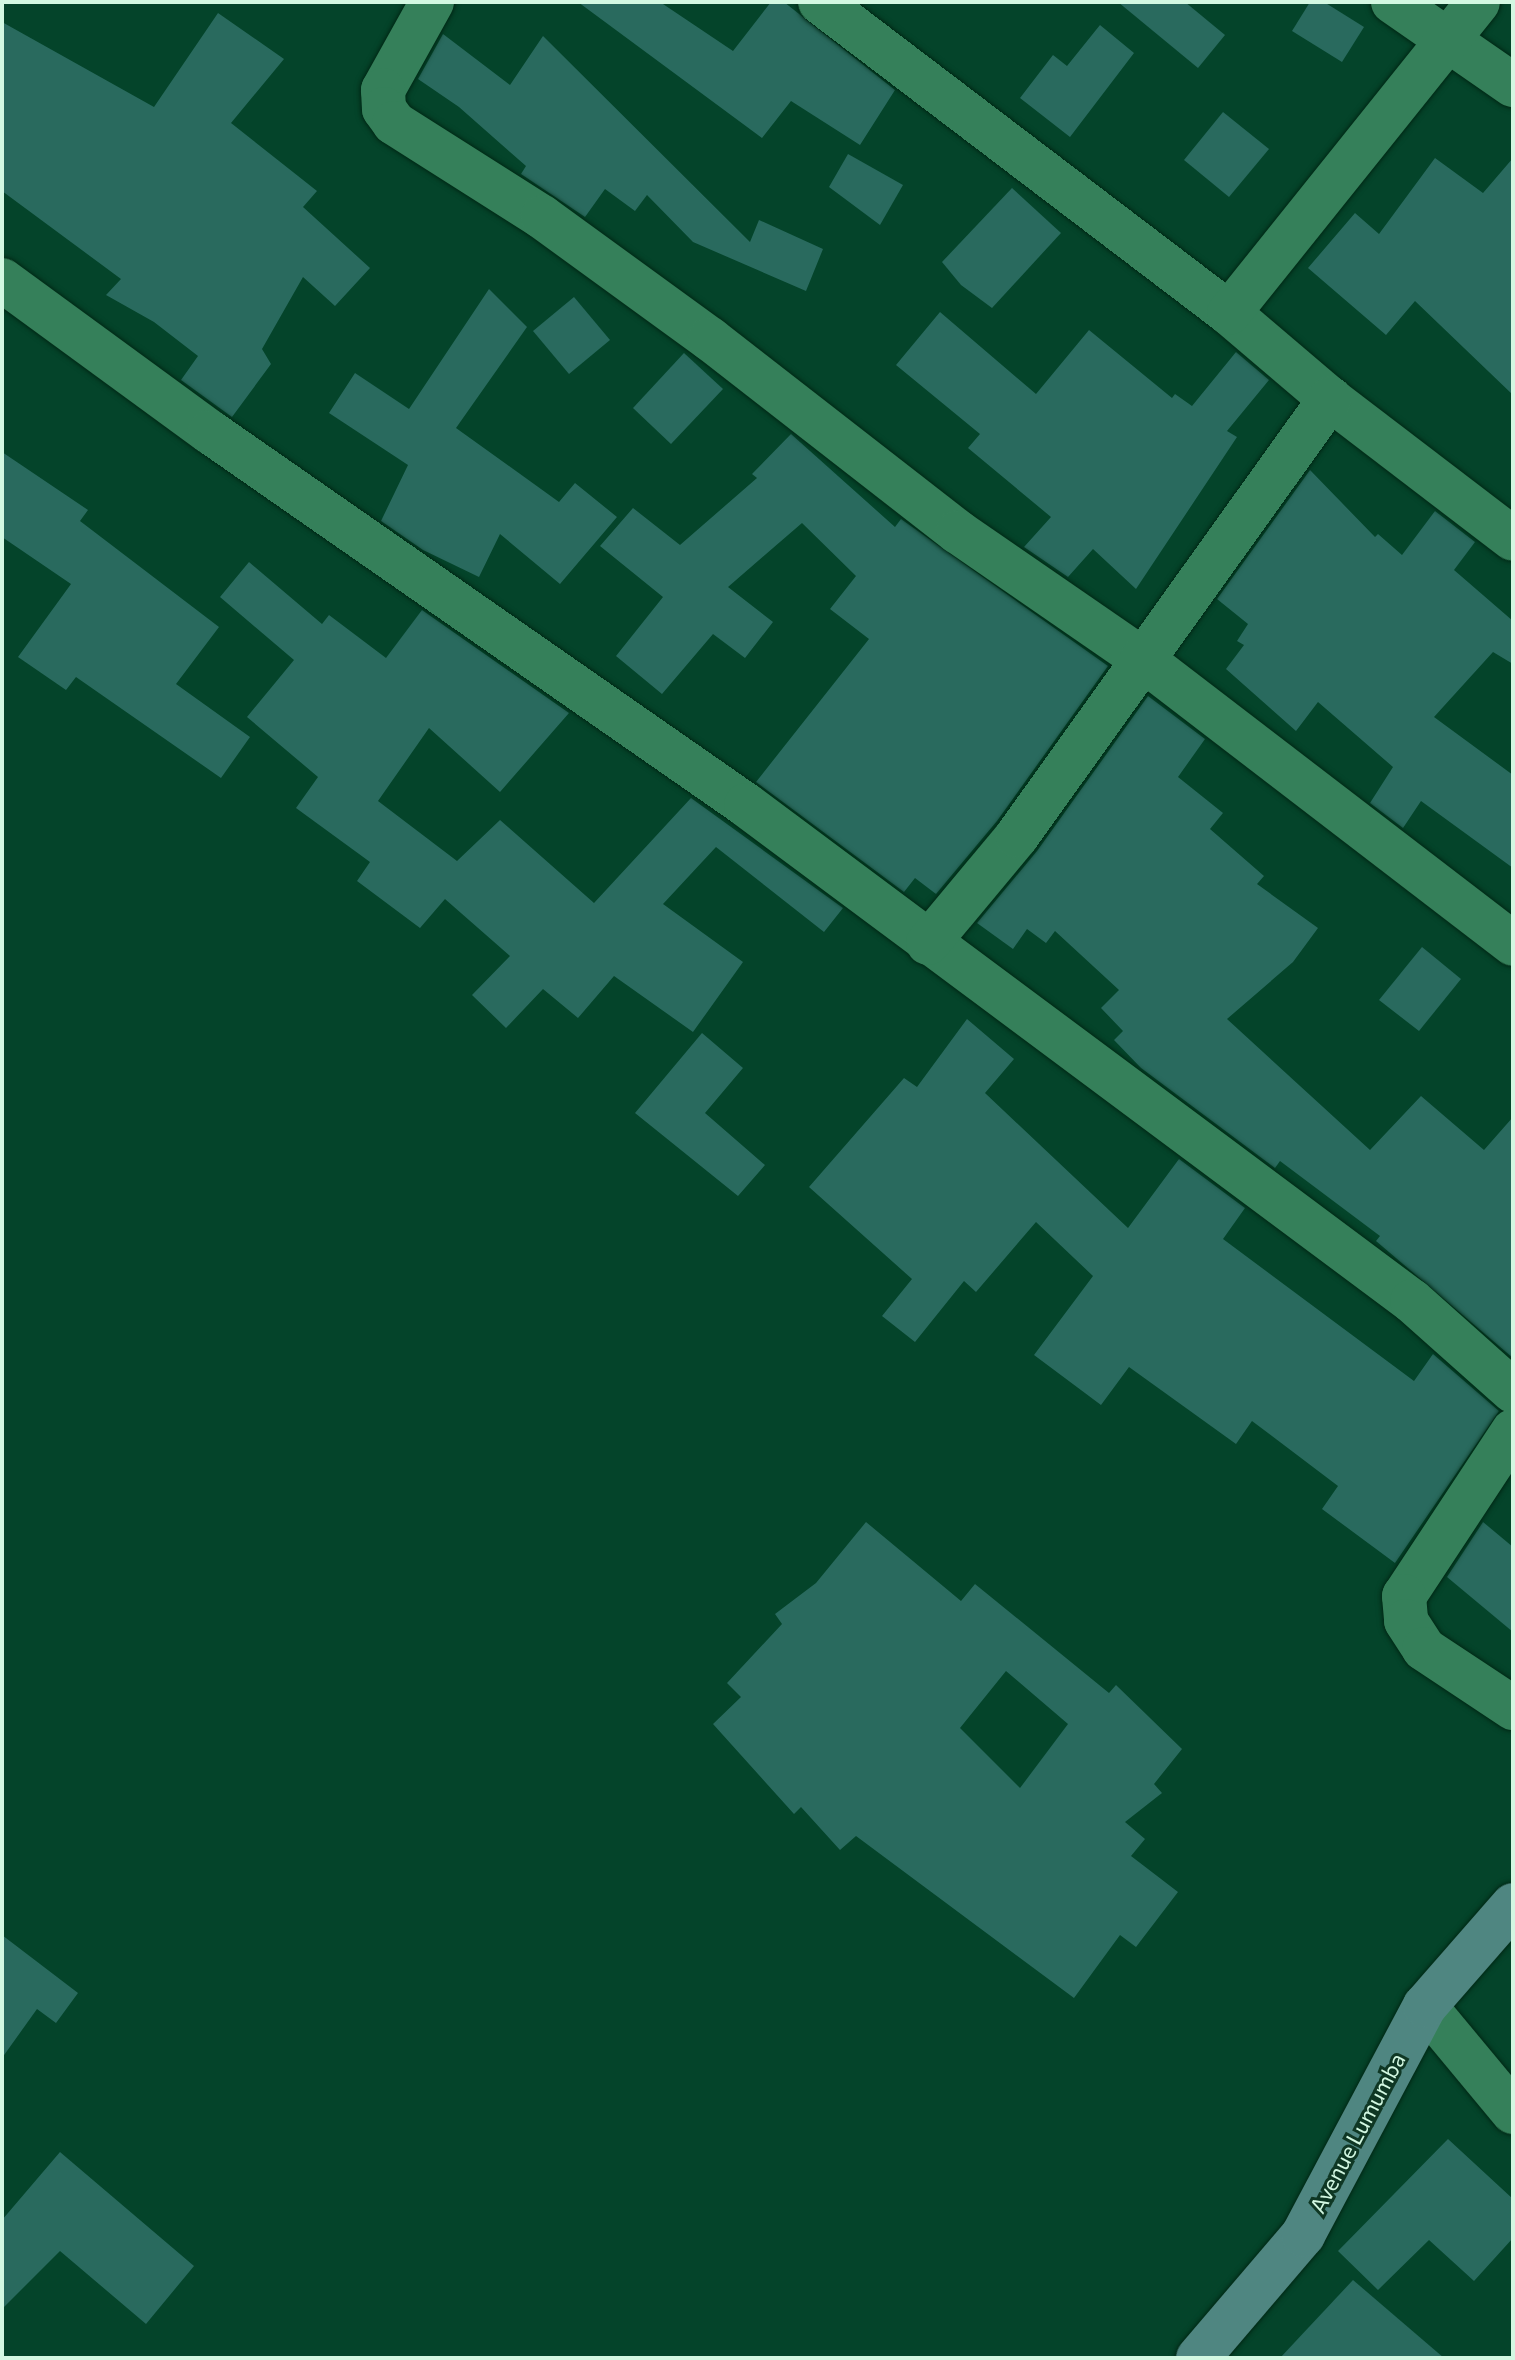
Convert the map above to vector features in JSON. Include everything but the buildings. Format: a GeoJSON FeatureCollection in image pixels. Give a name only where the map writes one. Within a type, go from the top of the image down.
{"type":"FeatureCollection","features":[{"type":"Feature","properties":{"kind":"main road","name":"Avenue Lumumba"},"geometry":{"type":"LineString","coordinates":[[1198,2358],[1303,2235],[1425,2006],[1513,1905]]}},
{"type":"Feature","properties":{"kind":"street"},"geometry":{"type":"LineString","coordinates":[[432,2],[383,90],[384,109],[394,123],[542,217],[710,339],[958,532],[1142,659],[1513,944]]}},
{"type":"Feature","properties":{"kind":"street"},"geometry":{"type":"LineString","coordinates":[[820,2],[1229,313],[1330,399],[1513,539]]}},
{"type":"Feature","properties":{"kind":"street"},"geometry":{"type":"LineString","coordinates":[[1393,2],[1450,37],[1513,85]]}},
{"type":"Feature","properties":{"kind":"street"},"geometry":{"type":"LineString","coordinates":[[1229,313],[1478,2]]}},
{"type":"Feature","properties":{"kind":"street"},"geometry":{"type":"LineString","coordinates":[[2,280],[210,432],[746,805],[1412,1301],[1513,1391]]}},
{"type":"Feature","properties":{"kind":"street"},"geometry":{"type":"LineString","coordinates":[[928,943],[1017,836],[1330,399]]}},
{"type":"Feature","properties":{"kind":"street"},"geometry":{"type":"LineString","coordinates":[[1513,1431],[1404,1596],[1406,1621],[1424,1649],[1513,1708]]}},
{"type":"Feature","properties":{"kind":"street"},"geometry":{"type":"LineString","coordinates":[[1425,2006],[1513,2112]]}}]}
